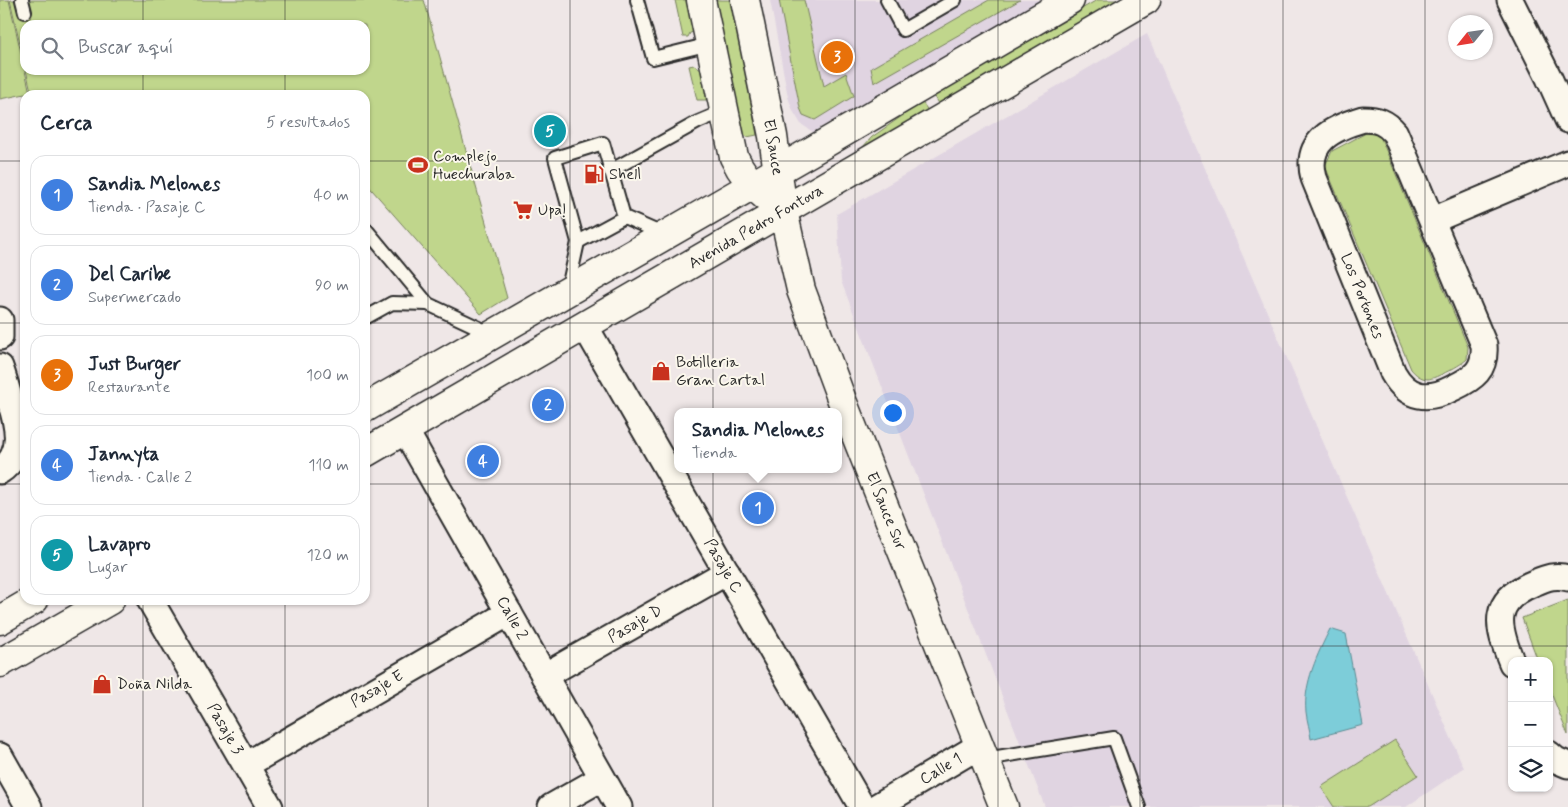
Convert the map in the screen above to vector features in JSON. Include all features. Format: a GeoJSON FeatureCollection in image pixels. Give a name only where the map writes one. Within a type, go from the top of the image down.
{"type":"FeatureCollection","features":[{"type":"Feature","properties":{"kind":"street","name":"El Sauce"},"geometry":{"type":"LineString","coordinates":[[701,0],[734,157],[739,169],[751,186],[783,211]]}},
{"type":"Feature","properties":{"kind":"street","name":"El Sauce"},"geometry":{"type":"LineString","coordinates":[[745,0],[778,170],[783,211]]}},
{"type":"Feature","properties":{"kind":"street"},"geometry":{"type":"LineString","coordinates":[[370,405],[1070,0]]}},
{"type":"Feature","properties":{"kind":"street","name":"Avenida Pedro Fontova"},"geometry":{"type":"LineString","coordinates":[[370,450],[1146,0]]}},
{"type":"Feature","properties":{"kind":"street"},"geometry":{"type":"LineString","coordinates":[[1510,0],[1559,73],[1568,120]]}},
{"type":"Feature","properties":{"kind":"street","name":"Los Portones"},"geometry":{"type":"LineString","coordinates":[[1363,119],[1381,121],[1389,126],[1395,132],[1433,220],[1482,337],[1485,353],[1479,370],[1466,382],[1439,394],[1422,396],[1413,394],[1398,381],[1314,178],[1312,160],[1319,143],[1332,132],[1363,119]]}},
{"type":"Feature","properties":{"kind":"street"},"geometry":{"type":"LineString","coordinates":[[1433,220],[1568,163]]}},
{"type":"Feature","properties":{"kind":"street","name":"El Sauce Sur"},"geometry":{"type":"LineString","coordinates":[[783,211],[802,290],[817,334],[1004,807]]}},
{"type":"Feature","properties":{"kind":"street"},"geometry":{"type":"LineString","coordinates":[[0,320],[0,337]]}},
{"type":"Feature","properties":{"kind":"street","name":"Pasaje C"},"geometry":{"type":"LineString","coordinates":[[585,326],[862,807]]}},
{"type":"Feature","properties":{"kind":"street"},"geometry":{"type":"LineString","coordinates":[[0,367],[14,416],[18,442],[12,461],[0,472]]}},
{"type":"Feature","properties":{"kind":"street","name":"Calle 2"},"geometry":{"type":"LineString","coordinates":[[405,430],[619,807]]}},
{"type":"Feature","properties":{"kind":"street","name":"Pasaje D"},"geometry":{"type":"LineString","coordinates":[[544,676],[727,572]]}},
{"type":"Feature","properties":{"kind":"street"},"geometry":{"type":"LineString","coordinates":[[1510,657],[1500,632],[1501,617],[1506,603],[1520,589],[1544,579],[1553,576],[1568,578]]}},
{"type":"Feature","properties":{"kind":"street"},"geometry":{"type":"LineString","coordinates":[[0,620],[26,605]]}},
{"type":"Feature","properties":{"kind":"street"},"geometry":{"type":"LineString","coordinates":[[0,664],[101,605]]}},
{"type":"Feature","properties":{"kind":"street","name":"Pasaje 3"},"geometry":{"type":"LineString","coordinates":[[153,605],[270,807]]}},
{"type":"Feature","properties":{"kind":"street","name":"Pasaje E"},"geometry":{"type":"LineString","coordinates":[[246,765],[509,613]]}},
{"type":"Feature","properties":{"kind":"street","name":"Calle 1"},"geometry":{"type":"LineString","coordinates":[[876,807],[982,752]]}},
{"type":"Feature","properties":{"kind":"street"},"geometry":{"type":"LineString","coordinates":[[0,756],[29,807]]}},
{"type":"Feature","properties":{"kind":"street"},"geometry":{"type":"LineString","coordinates":[[1553,757],[1568,765]]}},
{"type":"Feature","properties":{"kind":"street"},"geometry":{"type":"LineString","coordinates":[[551,807],[602,778]]}},
{"type":"Feature","properties":{"kind":"lane"},"geometry":{"type":"LineString","coordinates":[[637,0],[653,58],[710,44]]}},
{"type":"Feature","properties":{"kind":"lane"},"geometry":{"type":"LineString","coordinates":[[887,0],[903,30],[955,0]]}},
{"type":"Feature","properties":{"kind":"lane"},"geometry":{"type":"LineString","coordinates":[[610,171],[698,122],[724,110]]}},
{"type":"Feature","properties":{"kind":"lane"},"geometry":{"type":"LineString","coordinates":[[567,292],[578,242],[554,158],[603,143],[624,217],[665,235]]}},
{"type":"Feature","properties":{"kind":"lane"},"geometry":{"type":"LineString","coordinates":[[578,242],[624,217]]}},
{"type":"Feature","properties":{"kind":"lane"},"geometry":{"type":"LineString","coordinates":[[370,234],[428,304]]}},
{"type":"Feature","properties":{"kind":"lane"},"geometry":{"type":"LineString","coordinates":[[370,315],[392,304],[428,304],[494,335]]}},
{"type":"Feature","properties":{"kind":"lane"},"geometry":{"type":"LineString","coordinates":[[982,752],[1114,738],[1138,807]]}},
{"type":"Feature","properties":{"kind":"shaded area"},"geometry":{"type":"Polygon","coordinates":[[[770,0],[1041,0],[813,132],[801,124],[793,111],[788,97],[770,0]]]}},
{"type":"Feature","properties":{"kind":"shaded area"},"geometry":{"type":"Polygon","coordinates":[[[1147,34],[1464,768],[1406,807],[1045,807],[841,281],[837,214],[1147,34]]]}},
{"type":"Feature","properties":{"kind":"green space"},"geometry":{"type":"Polygon","coordinates":[[[0,0],[9,0],[20,49],[20,75],[26,75],[29,90],[20,90],[20,95],[0,99],[0,0]]]}},
{"type":"Feature","properties":{"kind":"green space","name":"Complejo Huechuraba"},"geometry":{"type":"Polygon","coordinates":[[[10,0],[424,0],[507,298],[481,314],[370,188],[370,90],[31,90],[27,75],[370,75],[370,20],[20,20],[20,43],[10,0]]]}},
{"type":"Feature","properties":{"kind":"green space"},"geometry":{"type":"Polygon","coordinates":[[[675,0],[692,0],[697,31],[690,33],[688,37],[683,37],[675,0]]]}},
{"type":"Feature","properties":{"kind":"green space"},"geometry":{"type":"Polygon","coordinates":[[[712,0],[732,0],[757,135],[747,137],[739,129],[712,0]]]}},
{"type":"Feature","properties":{"kind":"green space"},"geometry":{"type":"Polygon","coordinates":[[[779,0],[804,0],[824,86],[846,73],[854,96],[815,120],[803,115],[800,108],[779,0]]]}},
{"type":"Feature","properties":{"kind":"green space"},"geometry":{"type":"Polygon","coordinates":[[[989,0],[1020,0],[874,83],[871,68],[989,0]]]}},
{"type":"Feature","properties":{"kind":"green space"},"geometry":{"type":"Polygon","coordinates":[[[1097,0],[1124,0],[940,107],[933,95],[1097,0]]]}},
{"type":"Feature","properties":{"kind":"green space"},"geometry":{"type":"Polygon","coordinates":[[[694,65],[704,76],[706,100],[697,100],[689,66],[694,65]]]}},
{"type":"Feature","properties":{"kind":"green space"},"geometry":{"type":"Polygon","coordinates":[[[922,102],[929,112],[862,152],[861,149],[872,137],[922,102]]]}},
{"type":"Feature","properties":{"kind":"green space"},"geometry":{"type":"Polygon","coordinates":[[[1368,132],[1380,136],[1468,347],[1467,359],[1449,371],[1432,378],[1425,379],[1411,369],[1325,166],[1332,151],[1368,132]]]}},
{"type":"Feature","properties":{"kind":"green space"},"geometry":{"type":"Polygon","coordinates":[[[1568,600],[1568,735],[1553,698],[1553,657],[1537,657],[1522,618],[1568,600]]]}},
{"type":"Feature","properties":{"kind":"green space"},"geometry":{"type":"Polygon","coordinates":[[[1395,740],[1418,775],[1368,807],[1334,807],[1321,787],[1395,740]]]}},
{"type":"Feature","properties":{"kind":"water"},"geometry":{"type":"Polygon","coordinates":[[[1330,629],[1346,634],[1363,725],[1311,739],[1306,712],[1307,691],[1316,658],[1330,629]]]}},
{"type":"Feature","properties":{"kind":"place","name":"Just Burger"},"geometry":{"type":"Point","coordinates":[837,57]}},
{"type":"Feature","properties":{"kind":"place","name":"Lavapro"},"geometry":{"type":"Point","coordinates":[550,131]}},
{"type":"Feature","properties":{"kind":"place","name":"Complejo Huechuraba"},"geometry":{"type":"Point","coordinates":[418,165]}},
{"type":"Feature","properties":{"kind":"place","name":"Shell"},"geometry":{"type":"Point","coordinates":[594,174]}},
{"type":"Feature","properties":{"kind":"place","name":"Upa!"},"geometry":{"type":"Point","coordinates":[523,210]}},
{"type":"Feature","properties":{"kind":"place","name":"Botilleria Gran Cartal"},"geometry":{"type":"Point","coordinates":[661,371]}},
{"type":"Feature","properties":{"kind":"place","name":"Del Caribe"},"geometry":{"type":"Point","coordinates":[548,405]}},
{"type":"Feature","properties":{"kind":"place","name":"Jannyta"},"geometry":{"type":"Point","coordinates":[483,461]}},
{"type":"Feature","properties":{"kind":"place","name":"Sandia Melones"},"geometry":{"type":"Point","coordinates":[758,508]}},
{"type":"Feature","properties":{"kind":"place","name":"Doña Nilda"},"geometry":{"type":"Point","coordinates":[102,684]}}]}
